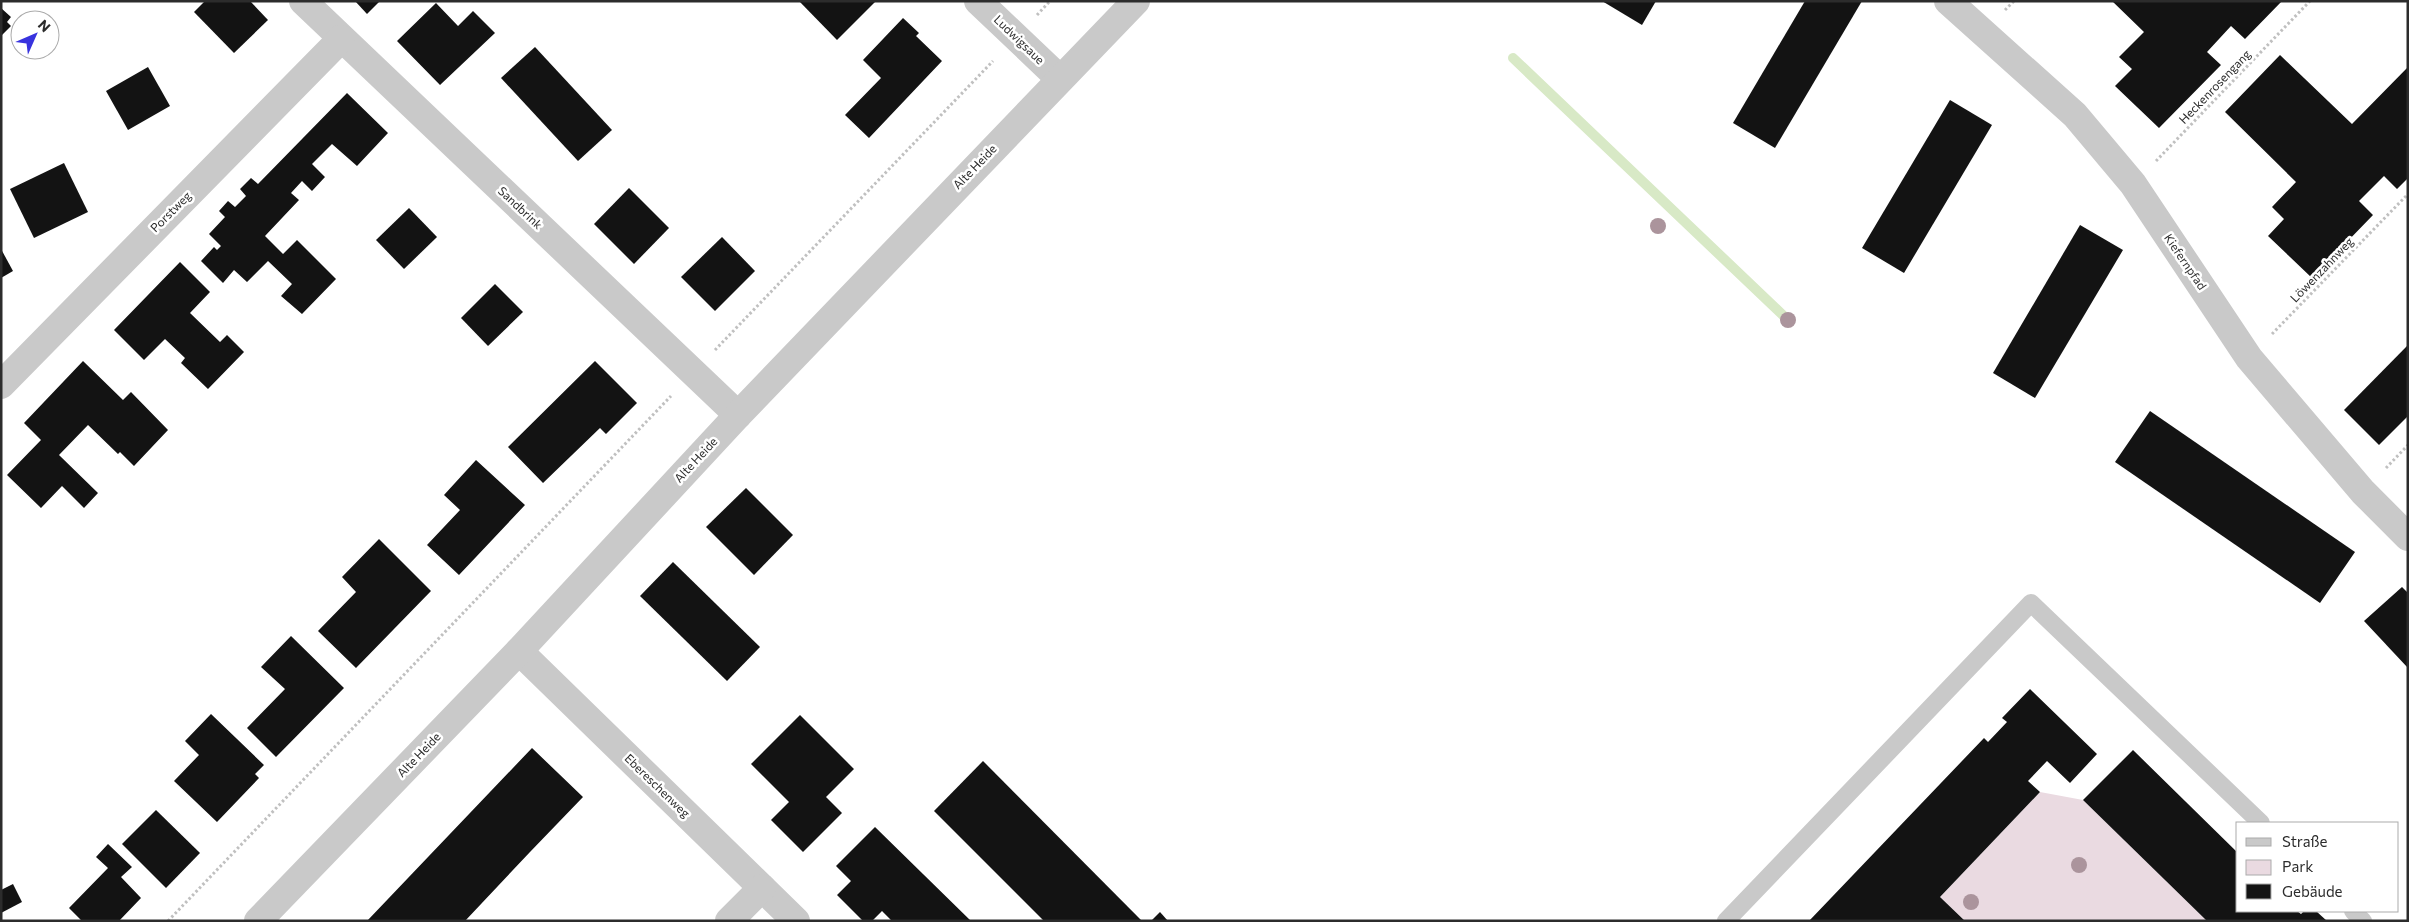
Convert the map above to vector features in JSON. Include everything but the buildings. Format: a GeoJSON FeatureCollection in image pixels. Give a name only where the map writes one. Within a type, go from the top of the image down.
{"type":"FeatureCollection","features":[{"type":"Feature","properties":{"kind":"street","name":"Sandbrink"},"geometry":{"type":"LineString","coordinates":[[303,1],[738,414]]}},
{"type":"Feature","properties":{"kind":"street","name":"Ludwigsaue"},"geometry":{"type":"LineString","coordinates":[[978,1],[1060,79]]}},
{"type":"Feature","properties":{"kind":"street","name":"Alte Heide"},"geometry":{"type":"LineString","coordinates":[[258,921],[519,651],[738,414],[1136,1]]}},
{"type":"Feature","properties":{"kind":"street","name":"Kiefernpfad"},"geometry":{"type":"LineString","coordinates":[[1948,1],[2075,115],[2133,184],[2249,358],[2363,492],[2408,537]]}},
{"type":"Feature","properties":{"kind":"street","name":"Porstweg"},"geometry":{"type":"LineString","coordinates":[[1,385],[342,39]]}},
{"type":"Feature","properties":{"kind":"street","name":"Ebereschenweg"},"geometry":{"type":"LineString","coordinates":[[519,651],[796,921]]}},
{"type":"Feature","properties":{"kind":"street"},"geometry":{"type":"LineString","coordinates":[[729,921],[762,888]]}},
{"type":"Feature","properties":{"kind":"lane"},"geometry":{"type":"LineString","coordinates":[[1726,921],[2031,603],[2260,822]]}},
{"type":"Feature","properties":{"kind":"lane"},"geometry":{"type":"LineString","coordinates":[[2354,912],[2364,921]]}},
{"type":"Feature","properties":{"kind":"path"},"geometry":{"type":"LineString","coordinates":[[168,921],[1050,1]]}},
{"type":"Feature","properties":{"kind":"path","name":"Heckenrosengang"},"geometry":{"type":"LineString","coordinates":[[2133,184],[2310,1]]}},
{"type":"Feature","properties":{"kind":"path","name":"Löwenzahnweg"},"geometry":{"type":"LineString","coordinates":[[2249,358],[2408,194]]}},
{"type":"Feature","properties":{"kind":"green space"},"geometry":{"type":"Polygon","coordinates":[[[2040,792],[2083,800],[2207,921],[1965,921],[1940,897],[2040,792]]]}},
{"type":"Feature","properties":{"kind":"waterway"},"geometry":{"type":"LineString","coordinates":[[1513,58],[1788,320]]}}]}
